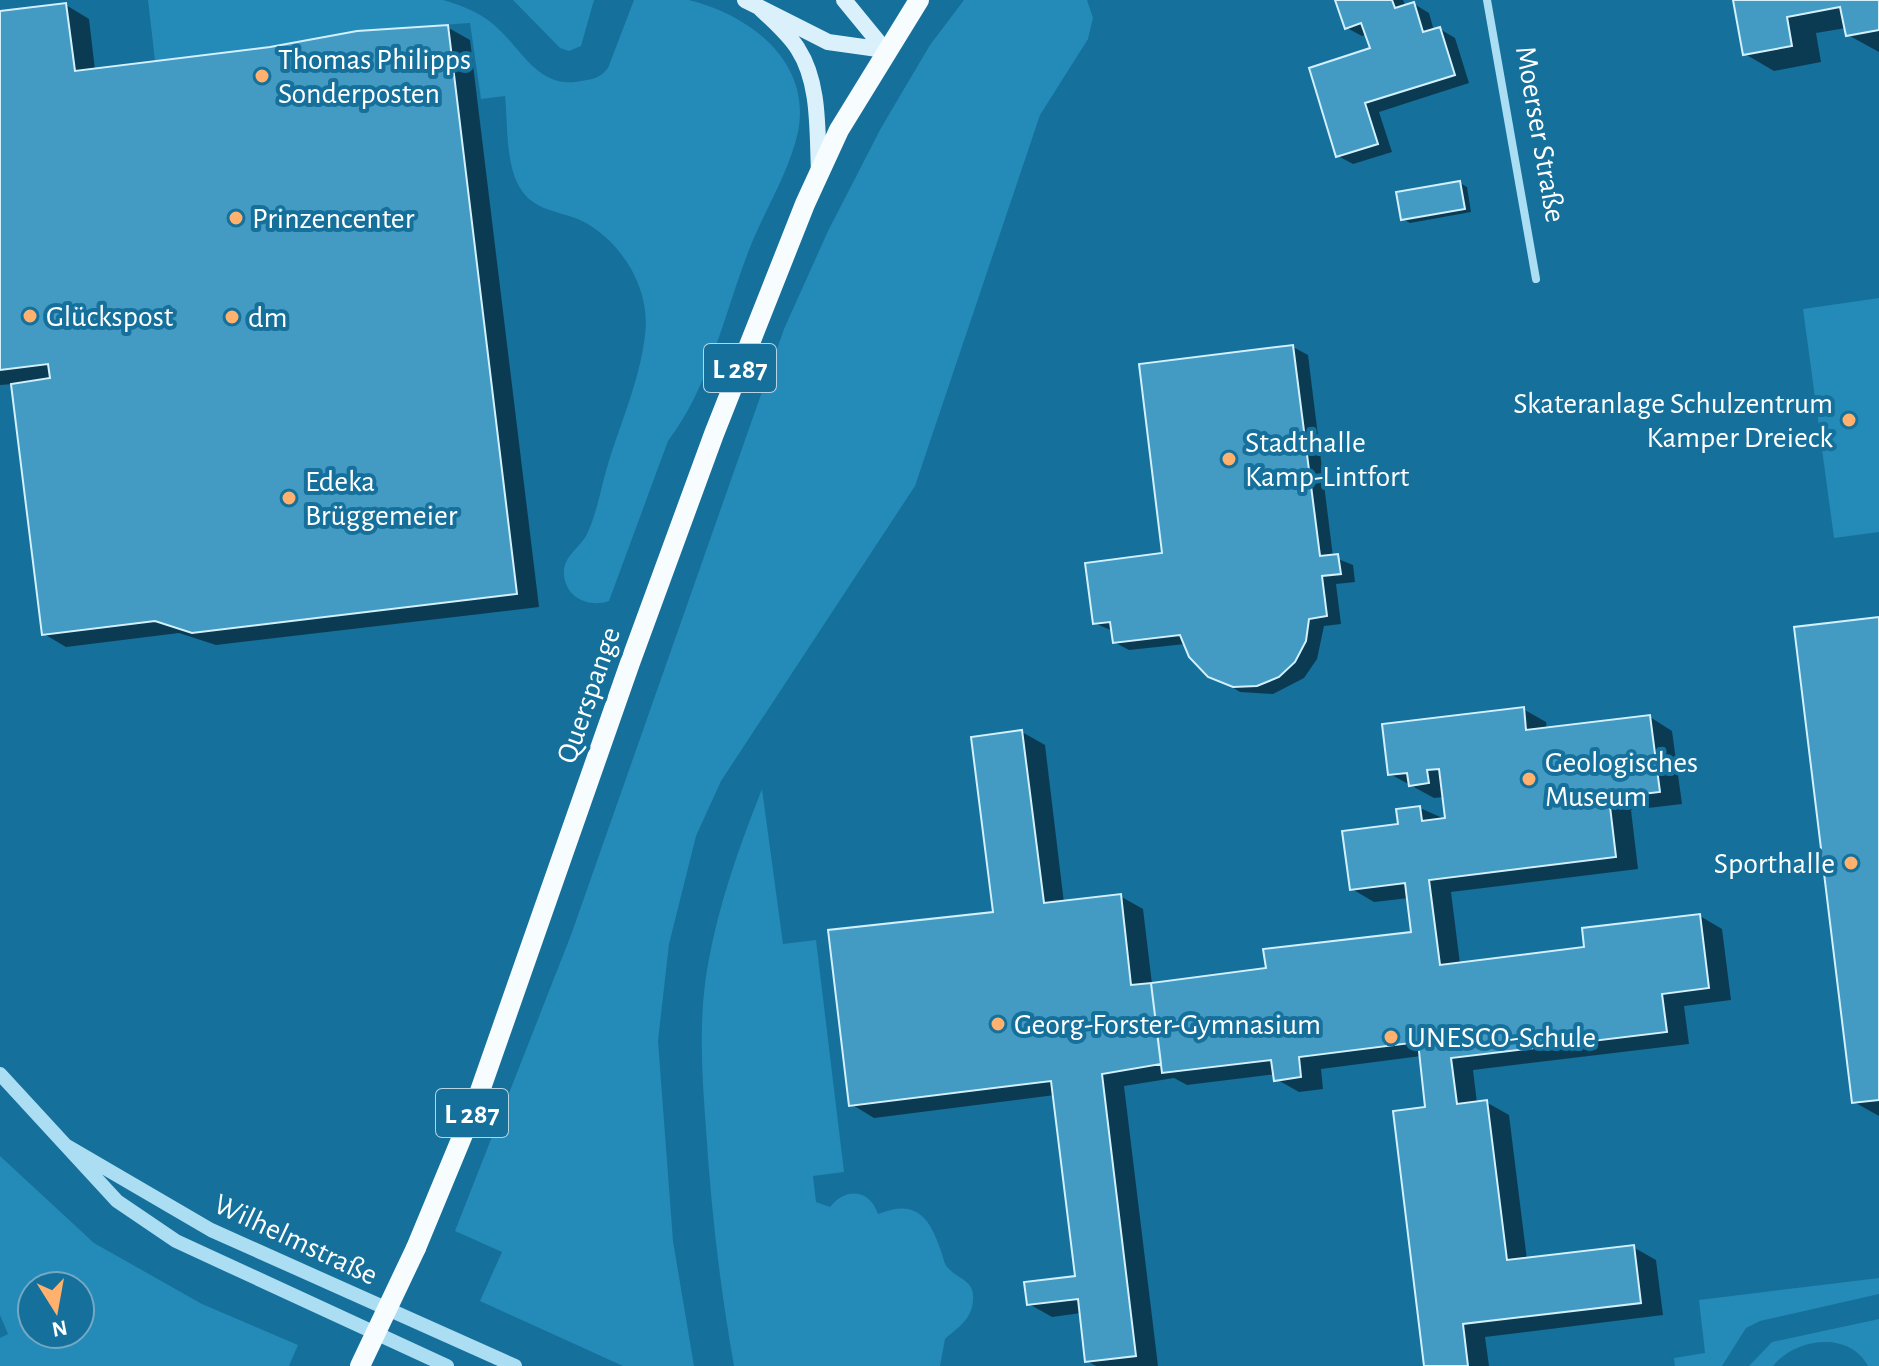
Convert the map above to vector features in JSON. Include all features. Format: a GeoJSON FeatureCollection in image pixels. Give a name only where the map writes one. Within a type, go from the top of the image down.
{"type":"FeatureCollection","features":[{"type":"Feature","properties":{"kind":"main road"},"geometry":{"type":"LineString","coordinates":[[844,0],[885,50]]}},
{"type":"Feature","properties":{"kind":"main road","name":"L 287"},"geometry":{"type":"LineString","coordinates":[[885,50],[919,0]]}},
{"type":"Feature","properties":{"kind":"main road"},"geometry":{"type":"LineString","coordinates":[[752,4],[828,42],[885,50]]}},
{"type":"Feature","properties":{"kind":"main road"},"geometry":{"type":"LineString","coordinates":[[752,4],[797,47],[809,70],[819,171]]}},
{"type":"Feature","properties":{"kind":"main road","name":"Querspange"},"geometry":{"type":"LineString","coordinates":[[360,1366],[416,1248],[474,1108],[547,891],[714,434],[819,171],[885,50]]}},
{"type":"Feature","properties":{"kind":"street","name":"Moerser Straße"},"geometry":{"type":"LineString","coordinates":[[1487,0],[1536,279]]}},
{"type":"Feature","properties":{"kind":"street","name":"Wilhelmstraße"},"geometry":{"type":"LineString","coordinates":[[0,1074],[117,1201],[176,1241],[447,1366]]}},
{"type":"Feature","properties":{"kind":"street","name":"Wilhelmstraße"},"geometry":{"type":"LineString","coordinates":[[63,1144],[211,1230],[515,1366]]}},
{"type":"Feature","properties":{"kind":"shaded area"},"geometry":{"type":"Polygon","coordinates":[[[148,0],[443,0],[470,9],[488,20],[541,73],[566,82],[593,79],[608,68],[634,0],[689,0],[734,17],[772,45],[786,63],[800,107],[794,147],[749,250],[695,397],[668,441],[609,601],[586,602],[574,595],[566,583],[564,569],[590,526],[635,384],[645,335],[644,302],[632,271],[600,232],[578,219],[535,204],[522,191],[510,158],[505,96],[481,99],[470,23],[357,31],[270,47],[155,61],[148,0]]]}},
{"type":"Feature","properties":{"kind":"shaded area"},"geometry":{"type":"Polygon","coordinates":[[[513,0],[594,0],[581,46],[569,51],[560,48],[513,0]]]}},
{"type":"Feature","properties":{"kind":"shaded area"},"geometry":{"type":"Polygon","coordinates":[[[964,0],[1087,0],[1093,18],[1088,39],[1040,115],[915,486],[721,781],[696,836],[669,944],[658,1041],[673,1241],[694,1366],[623,1366],[480,1301],[502,1252],[455,1231],[571,935],[784,329],[828,231],[881,128],[930,45],[964,0]]]}},
{"type":"Feature","properties":{"kind":"shaded area","name":"Skateranlage Schulzentrum Kamper Dreieck"},"geometry":{"type":"Polygon","coordinates":[[[1879,298],[1879,532],[1834,538],[1803,309],[1879,298]]]}},
{"type":"Feature","properties":{"kind":"shaded area"},"geometry":{"type":"Polygon","coordinates":[[[762,789],[783,944],[816,940],[844,1172],[813,1176],[816,1202],[830,1207],[843,1196],[857,1194],[869,1200],[878,1214],[902,1208],[919,1213],[926,1220],[947,1266],[969,1284],[973,1293],[967,1318],[945,1339],[940,1366],[734,1366],[720,1277],[711,1189],[702,1068],[703,1005],[708,964],[724,897],[762,789]]]}},
{"type":"Feature","properties":{"kind":"shaded area"},"geometry":{"type":"Polygon","coordinates":[[[0,1156],[94,1243],[202,1304],[298,1345],[289,1366],[0,1366],[0,1338],[8,1334],[0,1315],[0,1156]]]}},
{"type":"Feature","properties":{"kind":"shaded area"},"geometry":{"type":"Polygon","coordinates":[[[1879,1278],[1879,1294],[1760,1321],[1746,1328],[1722,1366],[1675,1366],[1674,1358],[1705,1353],[1699,1300],[1879,1278]]]}},
{"type":"Feature","properties":{"kind":"shaded area"},"geometry":{"type":"Polygon","coordinates":[[[1879,1319],[1879,1366],[1868,1366],[1848,1347],[1822,1342],[1794,1349],[1773,1366],[1749,1366],[1772,1342],[1879,1319]]]}},
{"type":"Feature","properties":{"kind":"building"},"geometry":{"type":"Polygon","coordinates":[[[1335,0],[1392,0],[1395,8],[1414,2],[1423,32],[1440,27],[1455,75],[1365,103],[1378,144],[1336,157],[1309,68],[1370,48],[1361,23],[1345,29],[1335,0]]]}},
{"type":"Feature","properties":{"kind":"building"},"geometry":{"type":"Polygon","coordinates":[[[1733,0],[1879,0],[1879,30],[1846,36],[1840,7],[1787,17],[1792,46],[1743,55],[1733,0]]]}},
{"type":"Feature","properties":{"kind":"building","name":"Prinzencenter"},"geometry":{"type":"Polygon","coordinates":[[[66,3],[75,71],[270,47],[357,31],[448,25],[517,594],[192,633],[155,621],[42,635],[11,384],[50,378],[48,364],[0,370],[0,11],[66,3]]]}},
{"type":"Feature","properties":{"kind":"building"},"geometry":{"type":"Polygon","coordinates":[[[1460,181],[1465,209],[1401,220],[1396,192],[1460,181]]]}},
{"type":"Feature","properties":{"kind":"building","name":"Stadthalle Kamp-Lintfort"},"geometry":{"type":"Polygon","coordinates":[[[1293,345],[1320,556],[1338,554],[1341,574],[1322,576],[1327,616],[1309,619],[1306,641],[1295,662],[1279,677],[1257,686],[1233,687],[1208,677],[1189,657],[1180,635],[1113,643],[1110,622],[1093,624],[1085,563],[1162,553],[1139,364],[1293,345]]]}},
{"type":"Feature","properties":{"kind":"building","name":"Sporthalle"},"geometry":{"type":"Polygon","coordinates":[[[1879,617],[1879,1100],[1852,1103],[1794,627],[1879,617]]]}},
{"type":"Feature","properties":{"kind":"building","name":"UNESCO-Schule"},"geometry":{"type":"Polygon","coordinates":[[[1524,707],[1526,730],[1650,715],[1660,792],[1609,798],[1616,857],[1429,880],[1440,965],[1584,947],[1582,928],[1700,914],[1709,988],[1662,994],[1667,1032],[1451,1058],[1457,1104],[1487,1100],[1507,1260],[1634,1245],[1641,1303],[1463,1324],[1468,1366],[1424,1366],[1393,1111],[1425,1107],[1418,1042],[1299,1057],[1301,1077],[1274,1081],[1271,1060],[1162,1073],[1151,983],[1266,968],[1263,949],[1411,932],[1405,883],[1350,890],[1342,831],[1398,824],[1396,809],[1420,806],[1422,821],[1445,818],[1439,769],[1427,770],[1429,783],[1409,786],[1407,773],[1388,775],[1382,724],[1524,707]]]}},
{"type":"Feature","properties":{"kind":"building","name":"Georg-Forster-Gymnasium"},"geometry":{"type":"Polygon","coordinates":[[[1022,730],[1044,903],[1121,894],[1131,985],[1151,983],[1161,1064],[1102,1074],[1136,1356],[1085,1362],[1078,1299],[1027,1305],[1024,1282],[1075,1276],[1051,1081],[849,1106],[828,930],[993,912],[971,737],[1022,730]]]}},
{"type":"Feature","properties":{"kind":"place","name":"Thomas Philipps Sonderposten"},"geometry":{"type":"Point","coordinates":[262,76]}},
{"type":"Feature","properties":{"kind":"place","name":"Prinzencenter"},"geometry":{"type":"Point","coordinates":[236,218]}},
{"type":"Feature","properties":{"kind":"place","name":"Glückspost"},"geometry":{"type":"Point","coordinates":[30,316]}},
{"type":"Feature","properties":{"kind":"place","name":"dm"},"geometry":{"type":"Point","coordinates":[232,317]}},
{"type":"Feature","properties":{"kind":"place","name":"Skateranlage Schulzentrum Kamper Dreieck"},"geometry":{"type":"Point","coordinates":[1849,420]}},
{"type":"Feature","properties":{"kind":"place","name":"Stadthalle Kamp-Lintfort"},"geometry":{"type":"Point","coordinates":[1229,459]}},
{"type":"Feature","properties":{"kind":"place","name":"Edeka Brüggemeier"},"geometry":{"type":"Point","coordinates":[289,498]}},
{"type":"Feature","properties":{"kind":"place","name":"Geologisches Museum"},"geometry":{"type":"Point","coordinates":[1529,779]}},
{"type":"Feature","properties":{"kind":"place","name":"Sporthalle"},"geometry":{"type":"Point","coordinates":[1851,863]}},
{"type":"Feature","properties":{"kind":"place","name":"Georg-Forster-Gymnasium"},"geometry":{"type":"Point","coordinates":[998,1024]}},
{"type":"Feature","properties":{"kind":"place","name":"UNESCO-Schule"},"geometry":{"type":"Point","coordinates":[1391,1037]}}]}
